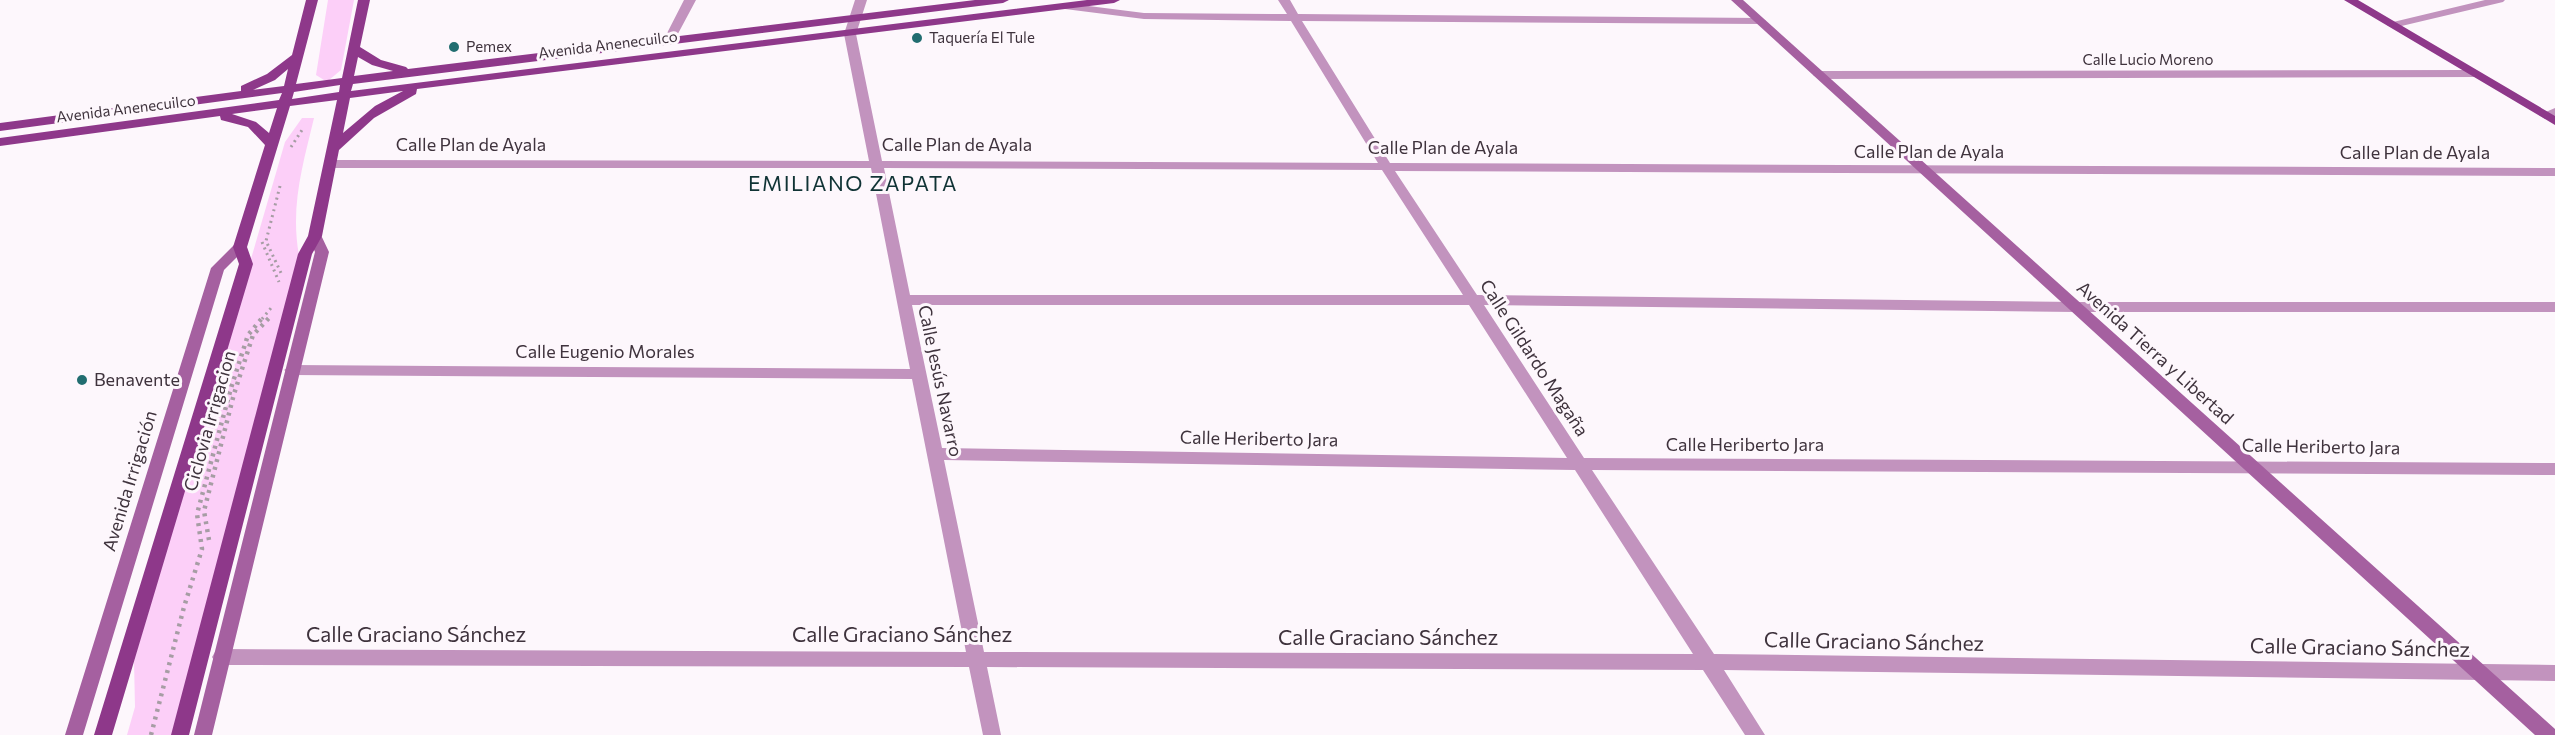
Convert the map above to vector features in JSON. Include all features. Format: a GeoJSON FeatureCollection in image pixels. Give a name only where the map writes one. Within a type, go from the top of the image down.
{"type":"FeatureCollection","features":[{"type":"Feature","properties":{"kind":"main road","name":"Avenida Irrigación"},"geometry":{"type":"LineString","coordinates":[[103,735],[246,264],[240,247],[285,103],[312,0]]}},
{"type":"Feature","properties":{"kind":"main road"},"geometry":{"type":"LineString","coordinates":[[180,735],[305,254],[315,236],[364,0]]}},
{"type":"Feature","properties":{"kind":"main road","name":"Avenida Anenecuilco"},"geometry":{"type":"LineString","coordinates":[[0,142],[852,26],[1003,0]]}},
{"type":"Feature","properties":{"kind":"main road","name":"Avenida Anenecuilco"},"geometry":{"type":"LineString","coordinates":[[0,128],[347,81],[669,41],[852,26],[1114,0]]}},
{"type":"Feature","properties":{"kind":"main road"},"geometry":{"type":"LineString","coordinates":[[2350,0],[2552,116]]}},
{"type":"Feature","properties":{"kind":"main road"},"geometry":{"type":"LineString","coordinates":[[354,48],[368,60],[382,65],[425,71]]}},
{"type":"Feature","properties":{"kind":"main road"},"geometry":{"type":"LineString","coordinates":[[224,97],[271,77],[297,56]]}},
{"type":"Feature","properties":{"kind":"main road"},"geometry":{"type":"LineString","coordinates":[[333,149],[380,106],[433,84]]}},
{"type":"Feature","properties":{"kind":"main road"},"geometry":{"type":"LineString","coordinates":[[207,115],[240,118],[254,124],[264,132],[271,144]]}},
{"type":"Feature","properties":{"kind":"street"},"geometry":{"type":"LineString","coordinates":[[669,41],[690,0]]}},
{"type":"Feature","properties":{"kind":"street"},"geometry":{"type":"LineString","coordinates":[[852,26],[861,0]]}},
{"type":"Feature","properties":{"kind":"street","name":"Calle Gildardo Magaña"},"geometry":{"type":"LineString","coordinates":[[1284,0],[1386,166],[1756,735]]}},
{"type":"Feature","properties":{"kind":"street","name":"Avenida Tierra y Libertad"},"geometry":{"type":"LineString","coordinates":[[1737,0],[2548,735]]}},
{"type":"Feature","properties":{"kind":"street"},"geometry":{"type":"LineString","coordinates":[[2393,25],[2499,0]]}},
{"type":"Feature","properties":{"kind":"street"},"geometry":{"type":"LineString","coordinates":[[1065,6],[1144,16],[1760,21]]}},
{"type":"Feature","properties":{"kind":"street","name":"Calle Jesús Navarro"},"geometry":{"type":"LineString","coordinates":[[852,26],[875,163],[992,735]]}},
{"type":"Feature","properties":{"kind":"street","name":"Calle Lucio Moreno"},"geometry":{"type":"LineString","coordinates":[[1819,75],[2476,74]]}},
{"type":"Feature","properties":{"kind":"street","name":"Calle Plan de Ayala"},"geometry":{"type":"LineString","coordinates":[[331,164],[875,163],[2555,172]]}},
{"type":"Feature","properties":{"kind":"street"},"geometry":{"type":"LineString","coordinates":[[203,735],[322,252],[315,236]]}},
{"type":"Feature","properties":{"kind":"street","name":"Avenida Irrigación"},"geometry":{"type":"LineString","coordinates":[[74,735],[218,268],[240,247]]}},
{"type":"Feature","properties":{"kind":"street"},"geometry":{"type":"LineString","coordinates":[[903,300],[1473,300],[2075,306],[2555,307]]}},
{"type":"Feature","properties":{"kind":"street","name":"Calle Eugenio Morales"},"geometry":{"type":"LineString","coordinates":[[292,370],[918,374]]}},
{"type":"Feature","properties":{"kind":"street","name":"Calle Heriberto Jara"},"geometry":{"type":"LineString","coordinates":[[935,454],[1580,464],[2251,466],[2555,470]]}},
{"type":"Feature","properties":{"kind":"street","name":"Calle Graciano Sánchez"},"geometry":{"type":"LineString","coordinates":[[221,657],[1709,662],[2555,673]]}},
{"type":"Feature","properties":{"kind":"path"},"geometry":{"type":"LineString","coordinates":[[288,150],[301,129]]}},
{"type":"Feature","properties":{"kind":"path"},"geometry":{"type":"LineString","coordinates":[[278,291],[279,281],[261,245],[279,182],[266,241],[285,280]]}},
{"type":"Feature","properties":{"kind":"path","name":"Ciclovia Irrigacion"},"geometry":{"type":"LineString","coordinates":[[151,735],[184,607],[202,549],[197,514],[231,388],[248,335],[276,301]]}},
{"type":"Feature","properties":{"kind":"path"},"geometry":{"type":"LineString","coordinates":[[211,547],[204,511],[234,394],[253,335],[277,309]]}},
{"type":"Feature","properties":{"kind":"shaded area"},"geometry":{"type":"Polygon","coordinates":[[[328,0],[354,0],[341,70],[329,80],[324,80],[316,75],[328,0]]]}},
{"type":"Feature","properties":{"kind":"shaded area"},"geometry":{"type":"Polygon","coordinates":[[[302,118],[314,118],[297,203],[299,255],[174,735],[127,735],[135,707],[134,661],[285,142],[302,118]]]}},
{"type":"Feature","properties":{"kind":"place","name":"Taquería El Tule"},"geometry":{"type":"Point","coordinates":[917,38]}},
{"type":"Feature","properties":{"kind":"place","name":"Pemex"},"geometry":{"type":"Point","coordinates":[454,47]}},
{"type":"Feature","properties":{"kind":"place","name":"Benavente"},"geometry":{"type":"Point","coordinates":[82,380]}},
{"type":"Feature","properties":{"kind":"district","name":"EMILIANO ZAPATA"},"geometry":{"type":"Point","coordinates":[853,184]}}]}
